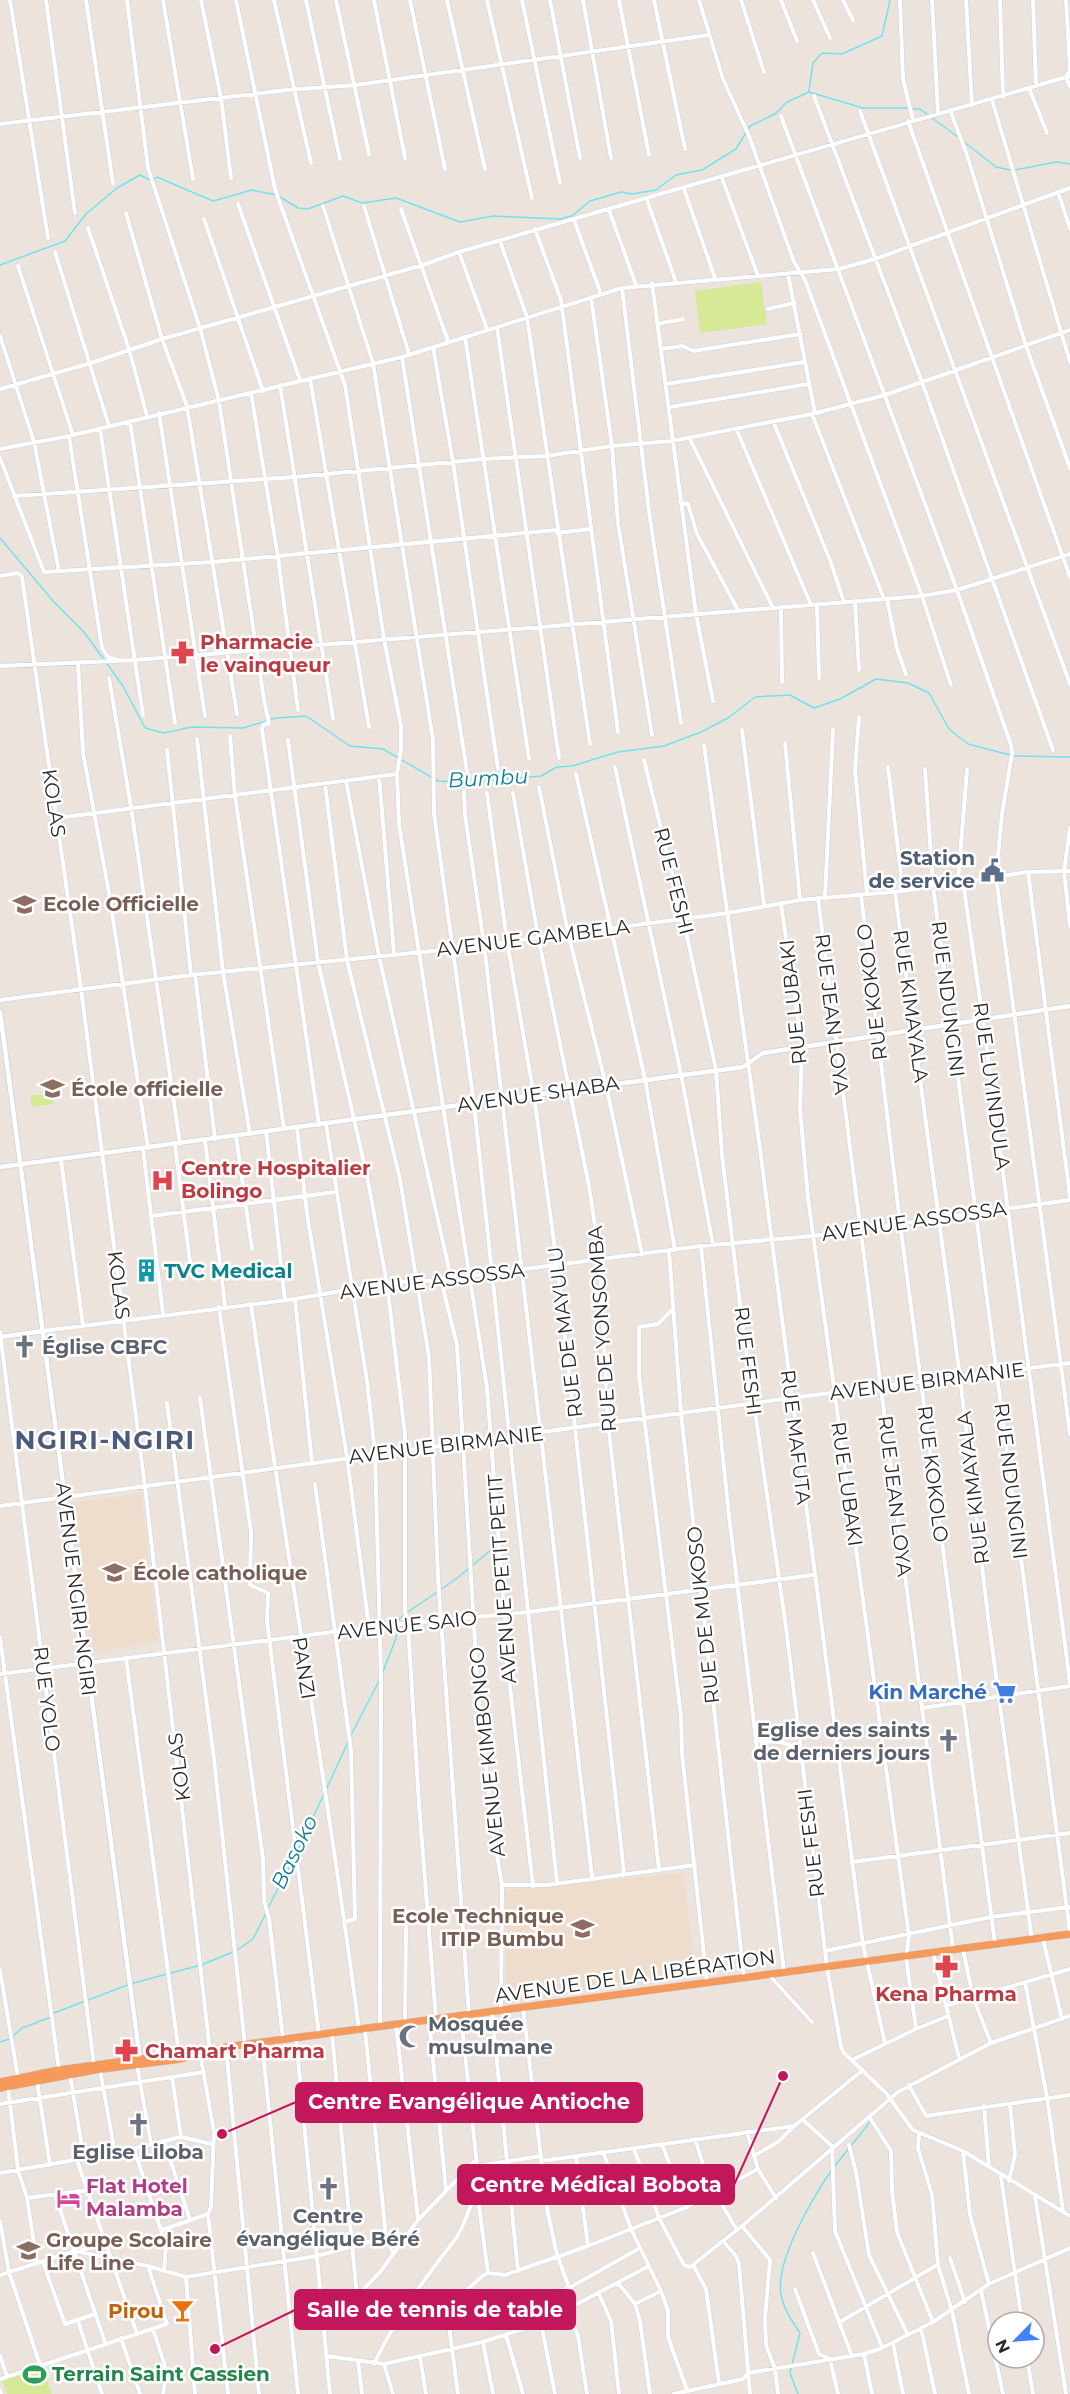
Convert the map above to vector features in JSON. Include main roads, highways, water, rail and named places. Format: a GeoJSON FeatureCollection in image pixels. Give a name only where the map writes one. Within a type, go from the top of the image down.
{"type":"FeatureCollection","features":[{"type":"Feature","properties":{"kind":"highway","name":"AVENUE DE LA LIBÉRATION"},"geometry":{"type":"LineString","coordinates":[[4,2087],[59,2070],[139,2062],[283,2039],[405,2025],[501,2010],[1070,1934]]}},
{"type":"Feature","properties":{"kind":"highway","name":"AVENUE DE LA LIBÉRATION"},"geometry":{"type":"LineString","coordinates":[[139,2062],[179,2054],[204,2052]]}},
{"type":"Feature","properties":{"kind":"highway","name":"AVENUE DE LA LIBÉRATION"},"geometry":{"type":"LineString","coordinates":[[0,2082],[37,2081],[97,2067]]}},
{"type":"Feature","properties":{"kind":"waterway"},"geometry":{"type":"LineString","coordinates":[[809,91],[813,63],[822,53],[842,54],[882,36],[890,0]]}},
{"type":"Feature","properties":{"kind":"waterway"},"geometry":{"type":"LineString","coordinates":[[154,179],[157,177],[213,201],[252,190],[277,195],[298,208],[308,209],[343,196],[362,203],[396,198],[460,222],[493,216],[560,219],[572,216],[590,201],[621,192],[632,194],[656,190],[676,175],[702,170],[736,149],[750,126],[775,114],[787,102],[809,92],[863,108],[907,108]]}},
{"type":"Feature","properties":{"kind":"waterway"},"geometry":{"type":"LineString","coordinates":[[912,109],[920,109],[958,137]]}},
{"type":"Feature","properties":{"kind":"waterway"},"geometry":{"type":"LineString","coordinates":[[964,142],[996,167],[1010,170]]}},
{"type":"Feature","properties":{"kind":"waterway"},"geometry":{"type":"LineString","coordinates":[[1015,170],[1056,162],[1070,164]]}},
{"type":"Feature","properties":{"kind":"waterway"},"geometry":{"type":"LineString","coordinates":[[0,265],[65,241],[86,214],[117,188],[140,175],[150,180]]}},
{"type":"Feature","properties":{"kind":"waterway","name":"Bumbu"},"geometry":{"type":"LineString","coordinates":[[0,538],[54,602],[84,632],[123,686],[145,728],[164,733],[192,727],[243,728],[276,718],[306,716],[350,746],[383,749],[438,781],[465,783],[541,776],[557,767],[572,766],[618,752],[664,746],[701,732],[728,718],[755,697],[790,695],[814,708],[840,699],[876,679],[908,683],[929,693],[949,729],[968,744],[1010,755]]}},
{"type":"Feature","properties":{"kind":"waterway","name":"Bumbu"},"geometry":{"type":"LineString","coordinates":[[1014,756],[1070,757]]}},
{"type":"Feature","properties":{"kind":"waterway","name":"Basoko"},"geometry":{"type":"LineString","coordinates":[[408,1612],[456,1579],[491,1550]]}},
{"type":"Feature","properties":{"kind":"waterway","name":"Basoko"},"geometry":{"type":"LineString","coordinates":[[382,1674],[396,1638],[399,1619],[404,1615]]}},
{"type":"Feature","properties":{"kind":"waterway","name":"Basoko"},"geometry":{"type":"LineString","coordinates":[[351,1735],[379,1681]]}},
{"type":"Feature","properties":{"kind":"waterway","name":"Basoko"},"geometry":{"type":"LineString","coordinates":[[326,1790],[348,1742]]}},
{"type":"Feature","properties":{"kind":"waterway","name":"Basoko"},"geometry":{"type":"LineString","coordinates":[[298,1849],[324,1794]]}},
{"type":"Feature","properties":{"kind":"waterway","name":"Basoko"},"geometry":{"type":"LineString","coordinates":[[268,1908],[295,1856]]}},
{"type":"Feature","properties":{"kind":"waterway","name":"Basoko"},"geometry":{"type":"LineString","coordinates":[[237,1950],[253,1939],[266,1913]]}},
{"type":"Feature","properties":{"kind":"waterway","name":"Basoko"},"geometry":{"type":"LineString","coordinates":[[54,2013],[130,1984],[201,1965],[233,1952]]}},
{"type":"Feature","properties":{"kind":"waterway","name":"Basoko"},"geometry":{"type":"LineString","coordinates":[[13,2036],[22,2028],[51,2017]]}},
{"type":"Feature","properties":{"kind":"waterway","name":"Basoko"},"geometry":{"type":"LineString","coordinates":[[0,2042],[9,2039]]}},
{"type":"Feature","properties":{"kind":"waterway"},"geometry":{"type":"LineString","coordinates":[[834,2167],[870,2122]]}},
{"type":"Feature","properties":{"kind":"waterway"},"geometry":{"type":"LineString","coordinates":[[798,2394],[790,2373],[800,2333],[784,2306],[781,2281],[789,2248],[814,2197],[831,2171]]}},
{"type":"Feature","properties":{"kind":"place","name":"Pharmacie le vainqueur"},"geometry":{"type":"Point","coordinates":[182,653]}},
{"type":"Feature","properties":{"kind":"place","name":"Station de service"},"geometry":{"type":"Point","coordinates":[993,870]}},
{"type":"Feature","properties":{"kind":"place","name":"Ecole Officielle"},"geometry":{"type":"Point","coordinates":[25,904]}},
{"type":"Feature","properties":{"kind":"place","name":"École officielle"},"geometry":{"type":"Point","coordinates":[53,1089]}},
{"type":"Feature","properties":{"kind":"place","name":"Centre Hospitalier Bolingo"},"geometry":{"type":"Point","coordinates":[163,1180]}},
{"type":"Feature","properties":{"kind":"place","name":"TVC Medical"},"geometry":{"type":"Point","coordinates":[146,1271]}},
{"type":"Feature","properties":{"kind":"place","name":"Église CBFC"},"geometry":{"type":"Point","coordinates":[24,1347]}},
{"type":"Feature","properties":{"kind":"place","name":"École catholique"},"geometry":{"type":"Point","coordinates":[115,1573]}},
{"type":"Feature","properties":{"kind":"place","name":"Kin Marché"},"geometry":{"type":"Point","coordinates":[1005,1692]}},
{"type":"Feature","properties":{"kind":"place","name":"Eglise des saints de derniers jours"},"geometry":{"type":"Point","coordinates":[948,1741]}},
{"type":"Feature","properties":{"kind":"place","name":"Ecole Technique ITIP Bumbu"},"geometry":{"type":"Point","coordinates":[582,1928]}},
{"type":"Feature","properties":{"kind":"place","name":"Kena Pharma"},"geometry":{"type":"Point","coordinates":[946,1967]}},
{"type":"Feature","properties":{"kind":"place","name":"Mosquée musulmane"},"geometry":{"type":"Point","coordinates":[410,2036]}},
{"type":"Feature","properties":{"kind":"place","name":"Chamart Pharma"},"geometry":{"type":"Point","coordinates":[127,2051]}},
{"type":"Feature","properties":{"kind":"place","name":"Centre Médical Bobota"},"geometry":{"type":"Point","coordinates":[783,2076]}},
{"type":"Feature","properties":{"kind":"place","name":"Eglise Liloba"},"geometry":{"type":"Point","coordinates":[138,2125]}},
{"type":"Feature","properties":{"kind":"place","name":"Centre Evangélique Antioche"},"geometry":{"type":"Point","coordinates":[222,2134]}},
{"type":"Feature","properties":{"kind":"place","name":"Centre évangélique Béré"},"geometry":{"type":"Point","coordinates":[328,2189]}},
{"type":"Feature","properties":{"kind":"place","name":"Flat Hotel Malamba"},"geometry":{"type":"Point","coordinates":[68,2198]}},
{"type":"Feature","properties":{"kind":"place","name":"Groupe Scolaire Life Line"},"geometry":{"type":"Point","coordinates":[28,2251]}},
{"type":"Feature","properties":{"kind":"place","name":"Pirou"},"geometry":{"type":"Point","coordinates":[182,2311]}},
{"type":"Feature","properties":{"kind":"place","name":"Salle de tennis de table"},"geometry":{"type":"Point","coordinates":[215,2349]}},
{"type":"Feature","properties":{"kind":"place","name":"Terrain Saint Cassien"},"geometry":{"type":"Point","coordinates":[34,2374]}},
{"type":"Feature","properties":{"kind":"district","name":"NGIRI-NGIRI"},"geometry":{"type":"Point","coordinates":[105,1440]}}]}
